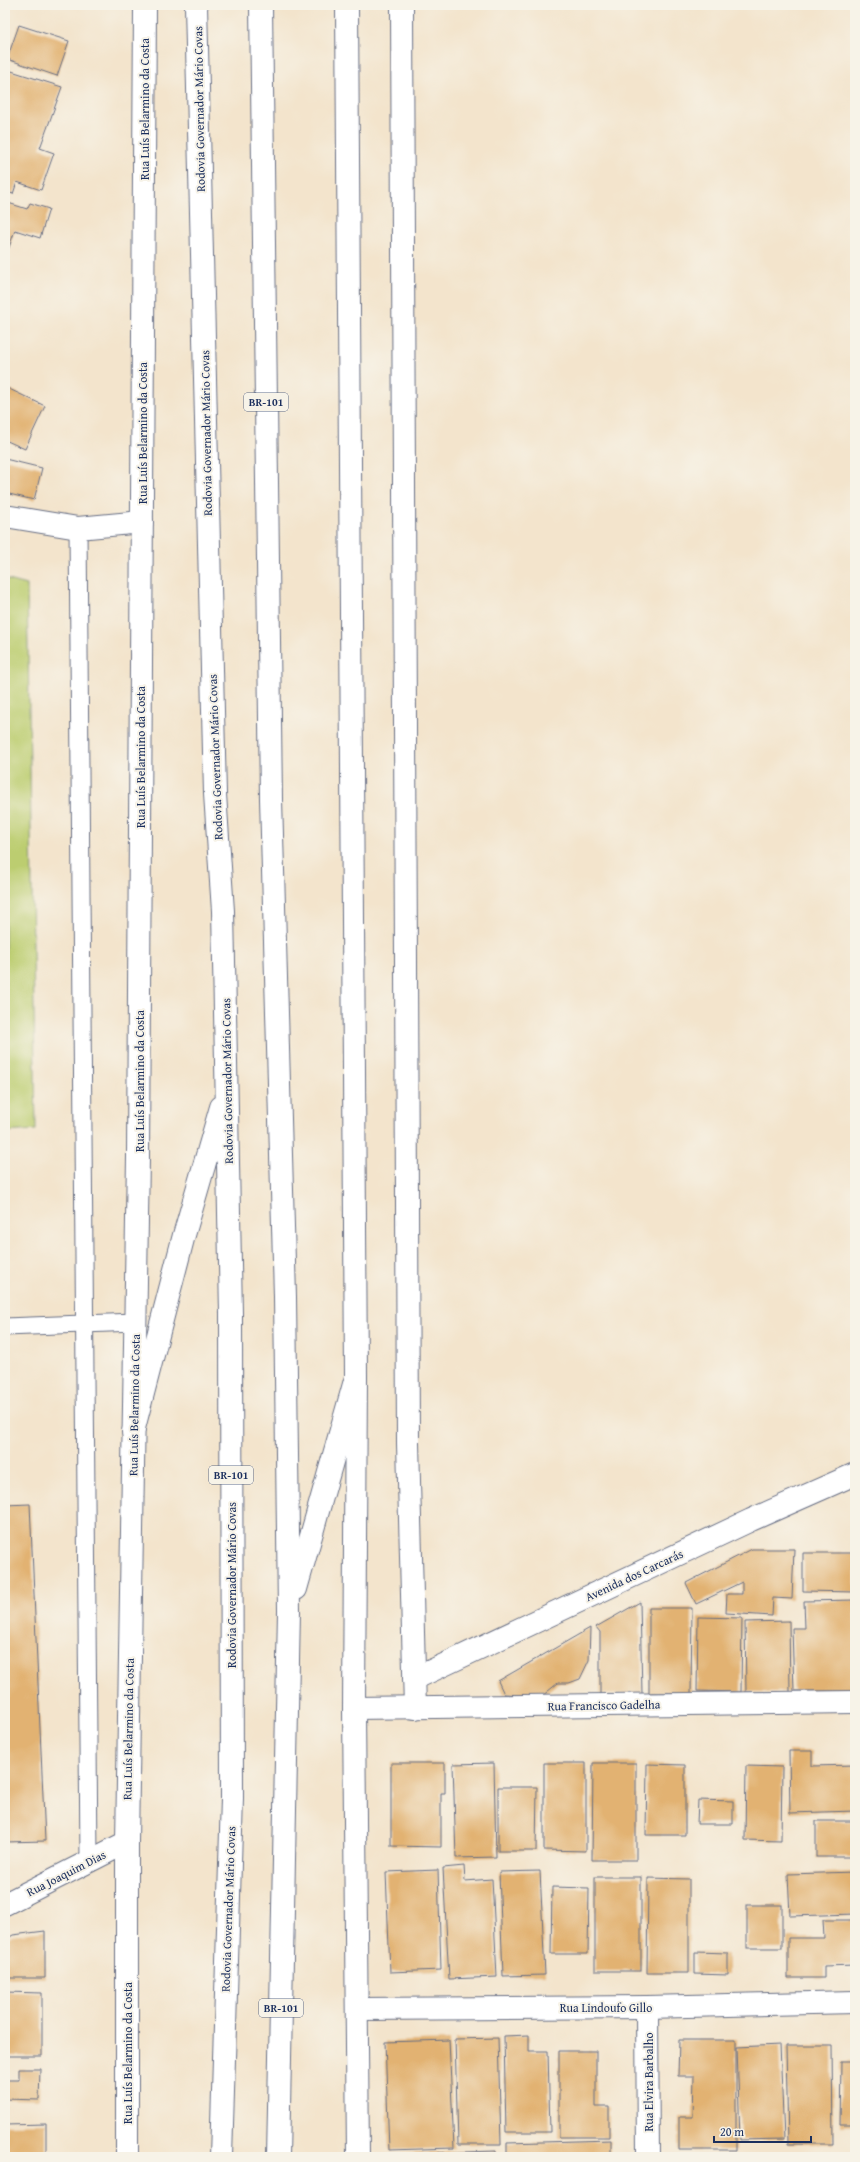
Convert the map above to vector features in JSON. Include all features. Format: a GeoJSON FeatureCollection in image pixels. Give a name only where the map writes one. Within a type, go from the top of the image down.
{"type":"FeatureCollection","features":[{"type":"Feature","properties":{"kind":"main road","name":"Rua Luís Belarmino da Costa"},"geometry":{"type":"LineString","coordinates":[[127,2157],[127,1842],[138,1157],[145,5]]}},
{"type":"Feature","properties":{"kind":"main road","name":"Rodovia Governador Mário Covas"},"geometry":{"type":"LineString","coordinates":[[196,5],[215,794],[223,911],[228,1085],[231,1314],[232,1798],[221,2157]]}},
{"type":"Feature","properties":{"kind":"main road","name":"BR-101"},"geometry":{"type":"LineString","coordinates":[[261,5],[271,799],[285,1296],[289,1611],[278,2157]]}},
{"type":"Feature","properties":{"kind":"main road"},"geometry":{"type":"LineString","coordinates":[[347,5],[356,1377],[354,1708],[358,2157]]}},
{"type":"Feature","properties":{"kind":"main road"},"geometry":{"type":"LineString","coordinates":[[402,5],[408,1443],[415,1708]]}},
{"type":"Feature","properties":{"kind":"main road"},"geometry":{"type":"LineString","coordinates":[[5,516],[78,528],[142,522]]}},
{"type":"Feature","properties":{"kind":"main road"},"geometry":{"type":"LineString","coordinates":[[133,1432],[184,1235],[228,1085]]}},
{"type":"Feature","properties":{"kind":"main road"},"geometry":{"type":"LineString","coordinates":[[289,1611],[356,1377]]}},
{"type":"Feature","properties":{"kind":"main road","name":"Avenida dos Carcarás"},"geometry":{"type":"LineString","coordinates":[[414,1679],[751,1520],[855,1474]]}},
{"type":"Feature","properties":{"kind":"main road","name":"Rua Francisco Gadelha"},"geometry":{"type":"LineString","coordinates":[[354,1708],[855,1702]]}},
{"type":"Feature","properties":{"kind":"main road","name":"Rua Joaquim Dias"},"geometry":{"type":"LineString","coordinates":[[5,1904],[127,1842]]}},
{"type":"Feature","properties":{"kind":"main road","name":"Rua Lindoufo Gillo"},"geometry":{"type":"LineString","coordinates":[[357,2009],[647,2007],[855,2002]]}},
{"type":"Feature","properties":{"kind":"main road","name":"Rua Elvira Barbalho"},"geometry":{"type":"LineString","coordinates":[[647,2007],[648,2157]]}},
{"type":"Feature","properties":{"kind":"lane"},"geometry":{"type":"LineString","coordinates":[[78,528],[89,1861]]}},
{"type":"Feature","properties":{"kind":"lane"},"geometry":{"type":"LineString","coordinates":[[5,1327],[135,1322]]}},
{"type":"Feature","properties":{"kind":"green space"},"geometry":{"type":"Polygon","coordinates":[[[5,579],[27,585],[36,1130],[5,1132],[5,579]]]}},
{"type":"Feature","properties":{"kind":"building"},"geometry":{"type":"Polygon","coordinates":[[[19,25],[69,41],[57,76],[7,59],[19,25]]]}},
{"type":"Feature","properties":{"kind":"building"},"geometry":{"type":"Polygon","coordinates":[[[5,69],[62,87],[40,148],[54,153],[41,190],[17,182],[13,194],[5,191],[5,69]]]}},
{"type":"Feature","properties":{"kind":"building"},"geometry":{"type":"Polygon","coordinates":[[[5,202],[27,209],[30,203],[49,209],[40,238],[15,230],[5,259],[5,202]]]}},
{"type":"Feature","properties":{"kind":"building"},"geometry":{"type":"Polygon","coordinates":[[[5,387],[45,406],[25,449],[5,440],[5,387]]]}},
{"type":"Feature","properties":{"kind":"building"},"geometry":{"type":"Polygon","coordinates":[[[5,459],[42,468],[34,500],[5,493],[5,459]]]}},
{"type":"Feature","properties":{"kind":"building"},"geometry":{"type":"Polygon","coordinates":[[[30,1504],[45,1841],[5,1842],[5,1505],[30,1504]]]}},
{"type":"Feature","properties":{"kind":"building"},"geometry":{"type":"Polygon","coordinates":[[[752,1549],[794,1549],[792,1599],[773,1598],[772,1616],[726,1613],[727,1594],[742,1594],[742,1582],[696,1604],[686,1583],[752,1549]]]}},
{"type":"Feature","properties":{"kind":"building"},"geometry":{"type":"Polygon","coordinates":[[[803,1553],[855,1553],[855,1592],[803,1591],[803,1553]]]}},
{"type":"Feature","properties":{"kind":"building"},"geometry":{"type":"Polygon","coordinates":[[[855,1600],[855,1691],[794,1691],[792,1628],[805,1628],[804,1601],[855,1600]]]}},
{"type":"Feature","properties":{"kind":"building"},"geometry":{"type":"Polygon","coordinates":[[[640,1602],[642,1694],[600,1695],[600,1632],[596,1627],[640,1602]]]}},
{"type":"Feature","properties":{"kind":"building"},"geometry":{"type":"Polygon","coordinates":[[[649,1608],[692,1608],[691,1693],[649,1693],[649,1608]]]}},
{"type":"Feature","properties":{"kind":"building"},"geometry":{"type":"Polygon","coordinates":[[[698,1617],[742,1618],[741,1692],[697,1691],[698,1617]]]}},
{"type":"Feature","properties":{"kind":"building"},"geometry":{"type":"Polygon","coordinates":[[[789,1621],[790,1692],[746,1692],[745,1622],[789,1621]]]}},
{"type":"Feature","properties":{"kind":"building"},"geometry":{"type":"Polygon","coordinates":[[[590,1628],[589,1660],[580,1679],[569,1683],[558,1683],[542,1696],[504,1694],[498,1681],[590,1628]]]}},
{"type":"Feature","properties":{"kind":"building"},"geometry":{"type":"Polygon","coordinates":[[[789,1751],[812,1751],[812,1766],[855,1765],[855,1811],[790,1813],[789,1751]]]}},
{"type":"Feature","properties":{"kind":"building"},"geometry":{"type":"Polygon","coordinates":[[[391,1763],[445,1763],[445,1793],[441,1793],[441,1847],[391,1846],[391,1763]]]}},
{"type":"Feature","properties":{"kind":"building"},"geometry":{"type":"Polygon","coordinates":[[[494,1763],[496,1857],[456,1858],[453,1764],[494,1763]]]}},
{"type":"Feature","properties":{"kind":"building"},"geometry":{"type":"Polygon","coordinates":[[[544,1763],[586,1763],[586,1851],[544,1850],[544,1763]]]}},
{"type":"Feature","properties":{"kind":"building"},"geometry":{"type":"Polygon","coordinates":[[[593,1763],[636,1763],[636,1860],[592,1860],[593,1763]]]}},
{"type":"Feature","properties":{"kind":"building"},"geometry":{"type":"Polygon","coordinates":[[[647,1764],[685,1765],[685,1835],[646,1835],[647,1764]]]}},
{"type":"Feature","properties":{"kind":"building"},"geometry":{"type":"Polygon","coordinates":[[[746,1766],[782,1767],[781,1841],[745,1840],[746,1766]]]}},
{"type":"Feature","properties":{"kind":"building"},"geometry":{"type":"Polygon","coordinates":[[[498,1787],[537,1787],[536,1851],[498,1851],[498,1787]]]}},
{"type":"Feature","properties":{"kind":"building"},"geometry":{"type":"Polygon","coordinates":[[[698,1800],[733,1801],[733,1824],[697,1824],[698,1800]]]}},
{"type":"Feature","properties":{"kind":"building"},"geometry":{"type":"Polygon","coordinates":[[[816,1821],[855,1821],[855,1857],[816,1857],[816,1821]]]}},
{"type":"Feature","properties":{"kind":"building"},"geometry":{"type":"Polygon","coordinates":[[[464,1866],[465,1881],[492,1879],[497,1977],[449,1979],[443,1868],[464,1866]]]}},
{"type":"Feature","properties":{"kind":"building"},"geometry":{"type":"Polygon","coordinates":[[[438,1870],[441,1970],[390,1972],[386,1872],[438,1870]]]}},
{"type":"Feature","properties":{"kind":"building"},"geometry":{"type":"Polygon","coordinates":[[[540,1871],[545,1975],[503,1976],[499,1872],[540,1871]]]}},
{"type":"Feature","properties":{"kind":"building"},"geometry":{"type":"Polygon","coordinates":[[[855,1872],[855,1914],[790,1916],[788,1874],[855,1872]]]}},
{"type":"Feature","properties":{"kind":"building"},"geometry":{"type":"Polygon","coordinates":[[[595,1877],[641,1877],[641,1971],[595,1971],[595,1877]]]}},
{"type":"Feature","properties":{"kind":"building"},"geometry":{"type":"Polygon","coordinates":[[[648,1878],[689,1879],[689,1973],[647,1973],[648,1878]]]}},
{"type":"Feature","properties":{"kind":"building"},"geometry":{"type":"Polygon","coordinates":[[[552,1887],[589,1888],[588,1954],[551,1954],[552,1887]]]}},
{"type":"Feature","properties":{"kind":"building"},"geometry":{"type":"Polygon","coordinates":[[[747,1905],[782,1905],[782,1948],[747,1948],[747,1905]]]}},
{"type":"Feature","properties":{"kind":"building"},"geometry":{"type":"Polygon","coordinates":[[[823,1920],[855,1920],[855,1965],[824,1966],[824,1978],[788,1978],[788,1938],[824,1938],[823,1920]]]}},
{"type":"Feature","properties":{"kind":"building"},"geometry":{"type":"Polygon","coordinates":[[[45,1931],[45,1978],[5,1978],[5,1940],[13,1935],[45,1931]]]}},
{"type":"Feature","properties":{"kind":"building"},"geometry":{"type":"Polygon","coordinates":[[[695,1952],[728,1953],[728,1975],[695,1974],[695,1952]]]}},
{"type":"Feature","properties":{"kind":"building"},"geometry":{"type":"Polygon","coordinates":[[[5,1992],[42,1993],[42,2056],[5,2056],[5,1992]]]}},
{"type":"Feature","properties":{"kind":"building"},"geometry":{"type":"Polygon","coordinates":[[[529,2035],[529,2051],[548,2051],[550,2132],[506,2132],[504,2036],[529,2035]]]}},
{"type":"Feature","properties":{"kind":"building"},"geometry":{"type":"Polygon","coordinates":[[[498,2038],[501,2144],[458,2144],[455,2039],[498,2038]]]}},
{"type":"Feature","properties":{"kind":"building"},"geometry":{"type":"Polygon","coordinates":[[[449,2040],[454,2148],[389,2150],[385,2042],[449,2040]]]}},
{"type":"Feature","properties":{"kind":"building"},"geometry":{"type":"Polygon","coordinates":[[[679,2040],[736,2040],[736,2150],[679,2150],[679,2117],[693,2117],[694,2076],[678,2076],[679,2040]]]}},
{"type":"Feature","properties":{"kind":"building"},"geometry":{"type":"Polygon","coordinates":[[[780,2045],[784,2139],[740,2140],[737,2047],[780,2045]]]}},
{"type":"Feature","properties":{"kind":"building"},"geometry":{"type":"Polygon","coordinates":[[[786,2046],[832,2046],[833,2144],[788,2144],[786,2046]]]}},
{"type":"Feature","properties":{"kind":"building"},"geometry":{"type":"Polygon","coordinates":[[[559,2051],[596,2051],[596,2107],[609,2107],[609,2137],[559,2137],[559,2051]]]}},
{"type":"Feature","properties":{"kind":"building"},"geometry":{"type":"Polygon","coordinates":[[[841,2062],[855,2062],[855,2125],[840,2125],[841,2062]]]}},
{"type":"Feature","properties":{"kind":"building"},"geometry":{"type":"Polygon","coordinates":[[[19,2069],[40,2069],[39,2100],[5,2099],[5,2080],[19,2080],[19,2069]]]}},
{"type":"Feature","properties":{"kind":"building"},"geometry":{"type":"Polygon","coordinates":[[[46,2124],[46,2157],[5,2157],[5,2125],[46,2124]]]}},
{"type":"Feature","properties":{"kind":"building"},"geometry":{"type":"Polygon","coordinates":[[[611,2140],[611,2157],[507,2157],[507,2143],[611,2140]]]}},
{"type":"Feature","properties":{"kind":"building"},"geometry":{"type":"Polygon","coordinates":[[[496,2151],[496,2157],[402,2157],[402,2154],[496,2151]]]}}]}
